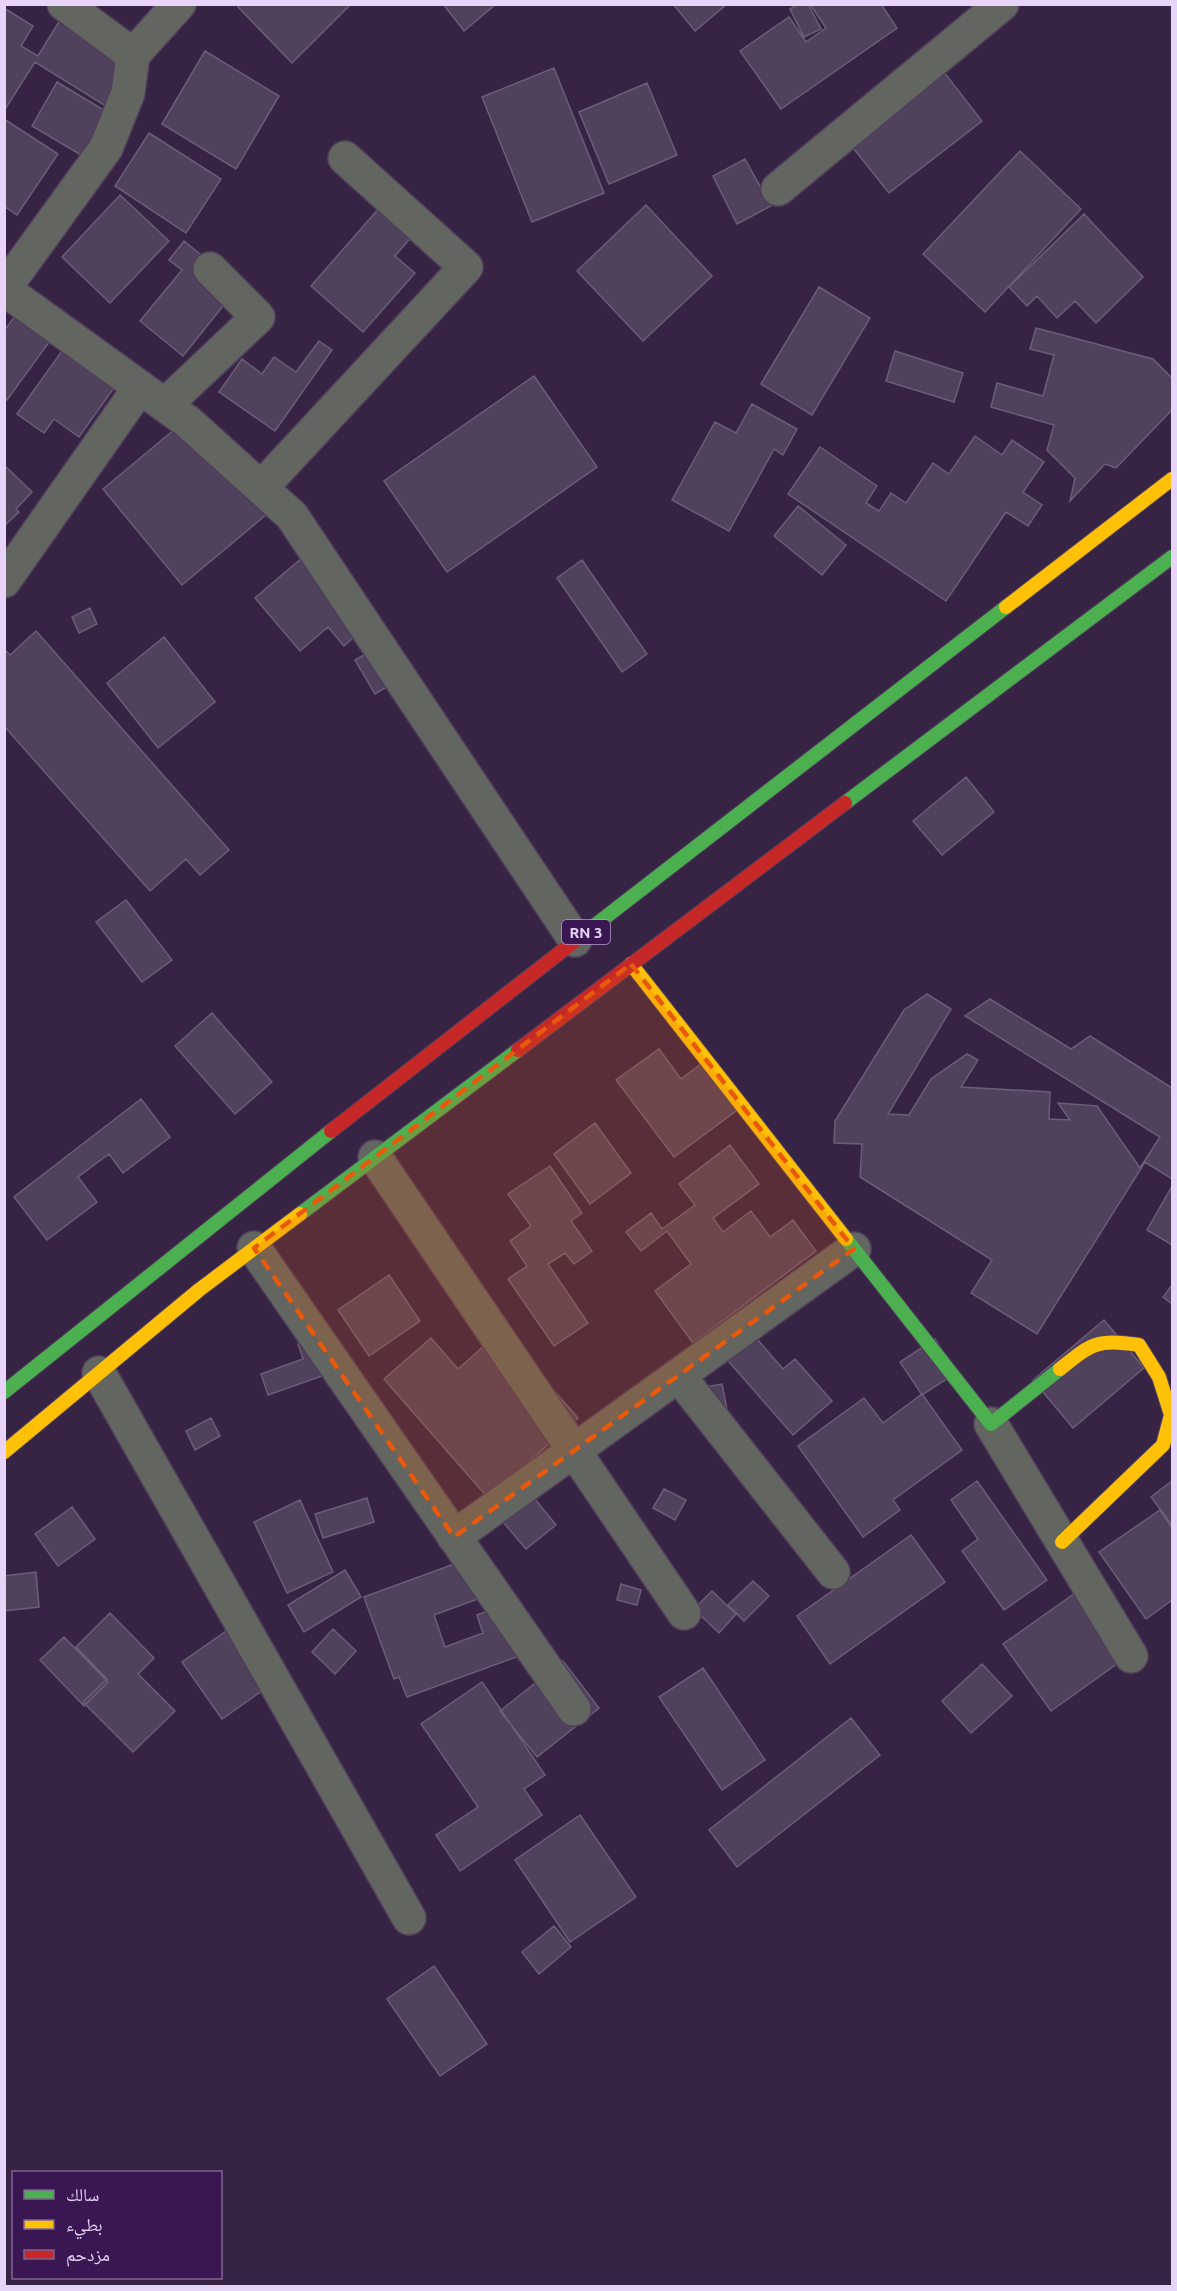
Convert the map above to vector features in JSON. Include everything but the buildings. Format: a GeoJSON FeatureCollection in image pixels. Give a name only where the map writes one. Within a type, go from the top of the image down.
{"type":"FeatureCollection","features":[{"type":"Feature","properties":{"kind":"main road","name":"RN 3"},"geometry":{"type":"LineString","coordinates":[[4,1392],[372,1098],[1173,479]]}},
{"type":"Feature","properties":{"kind":"main road"},"geometry":{"type":"LineString","coordinates":[[4,1452],[199,1290],[1173,557]]}},
{"type":"Feature","properties":{"kind":"main road"},"geometry":{"type":"LineString","coordinates":[[632,964],[991,1424],[1090,1345],[1119,1342],[1139,1345],[1159,1377],[1171,1415],[1163,1445],[1062,1542]]}},
{"type":"Feature","properties":{"kind":"street"},"geometry":{"type":"LineString","coordinates":[[64,4],[133,55]]}},
{"type":"Feature","properties":{"kind":"street"},"geometry":{"type":"LineString","coordinates":[[179,4],[133,55],[128,93],[106,148],[4,289],[188,422],[292,516],[575,940]]}},
{"type":"Feature","properties":{"kind":"street"},"geometry":{"type":"LineString","coordinates":[[778,189],[1002,4]]}},
{"type":"Feature","properties":{"kind":"street"},"geometry":{"type":"LineString","coordinates":[[261,488],[466,267],[345,158]]}},
{"type":"Feature","properties":{"kind":"street"},"geometry":{"type":"LineString","coordinates":[[4,581],[152,396],[258,317],[210,269]]}},
{"type":"Feature","properties":{"kind":"street"},"geometry":{"type":"LineString","coordinates":[[375,1157],[684,1613]]}},
{"type":"Feature","properties":{"kind":"street"},"geometry":{"type":"LineString","coordinates":[[254,1248],[574,1709]]}},
{"type":"Feature","properties":{"kind":"street"},"geometry":{"type":"LineString","coordinates":[[454,1537],[854,1249]]}},
{"type":"Feature","properties":{"kind":"street"},"geometry":{"type":"LineString","coordinates":[[99,1373],[409,1918]]}},
{"type":"Feature","properties":{"kind":"street"},"geometry":{"type":"LineString","coordinates":[[679,1376],[833,1572]]}},
{"type":"Feature","properties":{"kind":"street"},"geometry":{"type":"LineString","coordinates":[[991,1424],[1131,1656]]}},
{"type":"Feature","properties":{"kind":"highlighted area"},"geometry":{"type":"Polygon","coordinates":[[[631,964],[854,1249],[454,1537],[254,1248],[631,964]]]}},
{"type":"Feature","properties":{"kind":"traffic: fast"},"geometry":{"type":"LineString","coordinates":[[845,803],[1172,557]]}},
{"type":"Feature","properties":{"kind":"traffic: fast"},"geometry":{"type":"LineString","coordinates":[[576,940],[1006,607]]}},
{"type":"Feature","properties":{"kind":"traffic: fast"},"geometry":{"type":"LineString","coordinates":[[300,1214],[518,1050]]}},
{"type":"Feature","properties":{"kind":"traffic: fast"},"geometry":{"type":"LineString","coordinates":[[4,1392],[331,1131]]}},
{"type":"Feature","properties":{"kind":"traffic: fast"},"geometry":{"type":"LineString","coordinates":[[846,1239],[991,1424],[1060,1369]]}},
{"type":"Feature","properties":{"kind":"traffic: slow"},"geometry":{"type":"LineString","coordinates":[[1006,607],[1172,479]]}},
{"type":"Feature","properties":{"kind":"traffic: slow"},"geometry":{"type":"LineString","coordinates":[[631,964],[846,1239]]}},
{"type":"Feature","properties":{"kind":"traffic: slow"},"geometry":{"type":"LineString","coordinates":[[4,1452],[199,1290],[300,1214]]}},
{"type":"Feature","properties":{"kind":"traffic: slow"},"geometry":{"type":"LineString","coordinates":[[1060,1369],[1080,1353],[1096,1345],[1104,1343],[1139,1345],[1159,1377],[1171,1415],[1163,1445],[1062,1542]]}},
{"type":"Feature","properties":{"kind":"traffic: jam"},"geometry":{"type":"LineString","coordinates":[[518,1050],[845,803]]}},
{"type":"Feature","properties":{"kind":"traffic: jam"},"geometry":{"type":"LineString","coordinates":[[331,1131],[576,940]]}}]}
